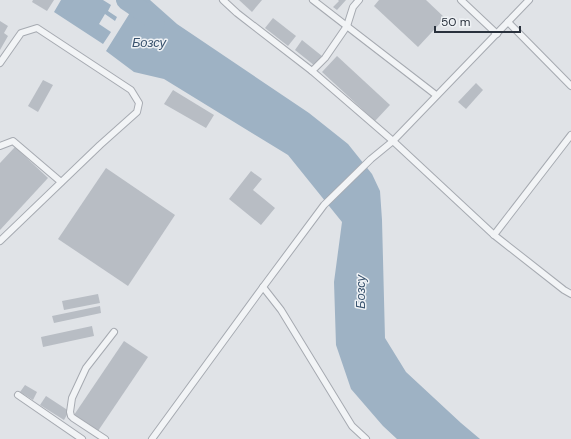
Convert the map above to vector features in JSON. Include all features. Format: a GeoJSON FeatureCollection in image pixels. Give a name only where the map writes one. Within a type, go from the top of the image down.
{"type":"FeatureCollection","features":[{"type":"Feature","properties":{"kind":"lane"},"geometry":{"type":"LineString","coordinates":[[224,0],[236,13],[312,71],[392,141],[494,235],[571,294]]}},
{"type":"Feature","properties":{"kind":"lane"},"geometry":{"type":"LineString","coordinates":[[313,0],[436,95]]}},
{"type":"Feature","properties":{"kind":"lane"},"geometry":{"type":"LineString","coordinates":[[312,71],[325,58],[347,26],[353,7],[359,0]]}},
{"type":"Feature","properties":{"kind":"lane"},"geometry":{"type":"LineString","coordinates":[[462,0],[497,34]]}},
{"type":"Feature","properties":{"kind":"lane"},"geometry":{"type":"LineString","coordinates":[[152,439],[324,205],[371,159],[392,141],[529,0]]}},
{"type":"Feature","properties":{"kind":"lane"},"geometry":{"type":"LineString","coordinates":[[508,22],[571,86]]}},
{"type":"Feature","properties":{"kind":"lane"},"geometry":{"type":"LineString","coordinates":[[0,63],[20,33],[37,28],[131,90],[139,103],[137,112],[100,145],[0,241]]}},
{"type":"Feature","properties":{"kind":"lane"},"geometry":{"type":"LineString","coordinates":[[494,235],[571,135]]}},
{"type":"Feature","properties":{"kind":"lane"},"geometry":{"type":"LineString","coordinates":[[0,146],[14,140],[61,182]]}},
{"type":"Feature","properties":{"kind":"lane"},"geometry":{"type":"LineString","coordinates":[[263,287],[282,310],[352,426],[366,439]]}},
{"type":"Feature","properties":{"kind":"lane"},"geometry":{"type":"LineString","coordinates":[[105,439],[73,418],[71,416],[70,409],[72,398],[86,368],[114,332]]}},
{"type":"Feature","properties":{"kind":"lane"},"geometry":{"type":"LineString","coordinates":[[18,395],[82,439]]}},
{"type":"Feature","properties":{"kind":"water","name":"Бозсу"},"geometry":{"type":"Polygon","coordinates":[[[61,0],[103,0],[111,5],[108,11],[117,17],[115,21],[105,14],[99,24],[111,32],[103,44],[54,12],[61,0]]]}},
{"type":"Feature","properties":{"kind":"water","name":"Бозсу"},"geometry":{"type":"Polygon","coordinates":[[[138,0],[150,0],[177,24],[309,113],[348,144],[372,174],[380,191],[385,338],[406,372],[480,439],[397,439],[383,426],[351,389],[336,345],[334,282],[342,222],[288,155],[164,79],[134,72],[106,51],[138,0]]]}},
{"type":"Feature","properties":{"kind":"building"},"geometry":{"type":"Polygon","coordinates":[[[33,0],[54,0],[47,11],[32,2],[33,0]]]}},
{"type":"Feature","properties":{"kind":"building"},"geometry":{"type":"Polygon","coordinates":[[[239,0],[262,0],[252,12],[239,0]]]}},
{"type":"Feature","properties":{"kind":"building"},"geometry":{"type":"Polygon","coordinates":[[[338,0],[346,0],[337,10],[333,7],[339,1],[338,0]]]}},
{"type":"Feature","properties":{"kind":"building"},"geometry":{"type":"Polygon","coordinates":[[[379,0],[426,0],[445,18],[418,47],[374,6],[379,0]]]}},
{"type":"Feature","properties":{"kind":"building"},"geometry":{"type":"Polygon","coordinates":[[[273,18],[296,36],[288,46],[265,28],[273,18]]]}},
{"type":"Feature","properties":{"kind":"building"},"geometry":{"type":"Polygon","coordinates":[[[0,21],[8,26],[4,33],[8,36],[0,50],[0,21]]]}},
{"type":"Feature","properties":{"kind":"building"},"geometry":{"type":"Polygon","coordinates":[[[302,40],[322,56],[315,66],[295,50],[302,40]]]}},
{"type":"Feature","properties":{"kind":"building"},"geometry":{"type":"Polygon","coordinates":[[[337,56],[390,105],[375,121],[322,72],[337,56]]]}},
{"type":"Feature","properties":{"kind":"building"},"geometry":{"type":"Polygon","coordinates":[[[43,80],[53,85],[38,112],[28,106],[43,80]]]}},
{"type":"Feature","properties":{"kind":"building"},"geometry":{"type":"Polygon","coordinates":[[[476,83],[483,90],[466,109],[458,102],[476,83]]]}},
{"type":"Feature","properties":{"kind":"building"},"geometry":{"type":"Polygon","coordinates":[[[173,90],[214,115],[206,128],[164,104],[173,90]]]}},
{"type":"Feature","properties":{"kind":"building"},"geometry":{"type":"Polygon","coordinates":[[[15,147],[48,178],[0,230],[0,163],[15,147]]]}},
{"type":"Feature","properties":{"kind":"building"},"geometry":{"type":"Polygon","coordinates":[[[106,168],[175,215],[128,286],[58,239],[106,168]]]}},
{"type":"Feature","properties":{"kind":"building"},"geometry":{"type":"Polygon","coordinates":[[[251,171],[262,179],[253,190],[275,208],[261,225],[229,199],[251,171]]]}},
{"type":"Feature","properties":{"kind":"building"},"geometry":{"type":"Polygon","coordinates":[[[98,294],[100,303],[64,310],[62,301],[98,294]]]}},
{"type":"Feature","properties":{"kind":"building"},"geometry":{"type":"Polygon","coordinates":[[[100,306],[101,313],[54,323],[52,316],[100,306]]]}},
{"type":"Feature","properties":{"kind":"building"},"geometry":{"type":"Polygon","coordinates":[[[92,326],[94,336],[43,347],[41,337],[92,326]]]}},
{"type":"Feature","properties":{"kind":"building"},"geometry":{"type":"Polygon","coordinates":[[[124,341],[148,357],[98,431],[74,415],[124,341]]]}},
{"type":"Feature","properties":{"kind":"building"},"geometry":{"type":"Polygon","coordinates":[[[25,385],[37,392],[33,400],[20,392],[25,385]]]}},
{"type":"Feature","properties":{"kind":"building"},"geometry":{"type":"Polygon","coordinates":[[[46,396],[69,411],[64,420],[40,405],[46,396]]]}},
{"type":"Feature","properties":{"kind":"waterway","name":"Бозсу"},"geometry":{"type":"LineString","coordinates":[[126,0],[151,17],[155,23]]}}]}
